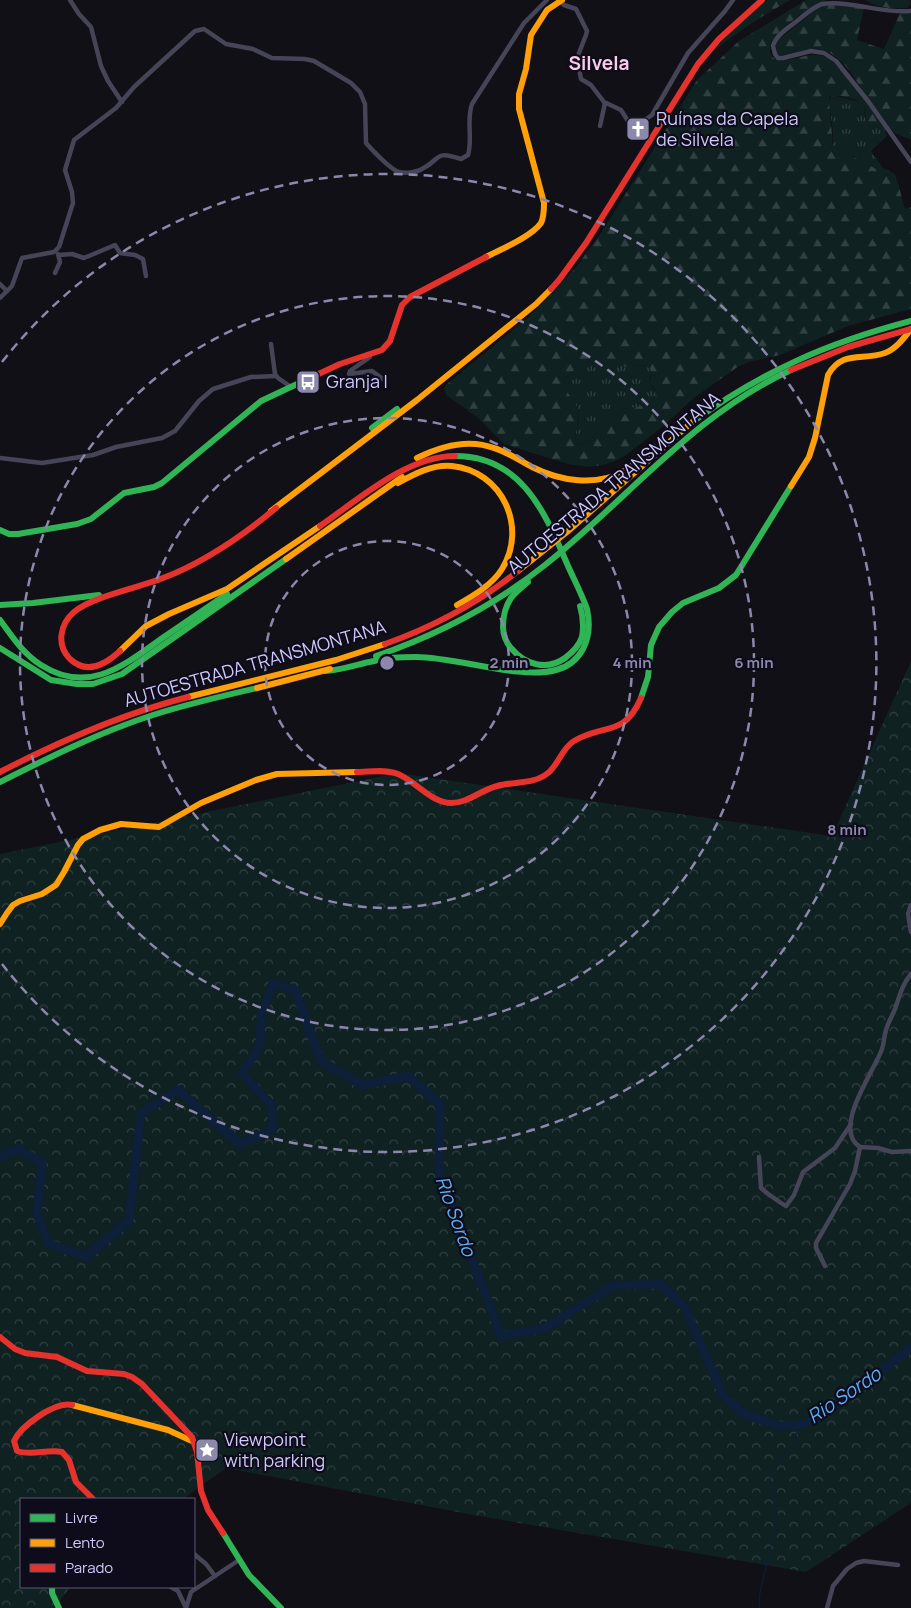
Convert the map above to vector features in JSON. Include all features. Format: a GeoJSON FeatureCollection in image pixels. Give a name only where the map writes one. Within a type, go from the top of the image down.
{"type":"FeatureCollection","features":[{"type":"Feature","properties":{"kind":"main road"},"geometry":{"type":"LineString","coordinates":[[0,530],[9,534],[22,534],[77,524],[91,519],[124,493],[154,487],[162,483],[252,406],[344,363],[384,349],[390,341],[399,311],[404,302],[422,290],[534,231],[542,223],[544,207],[519,110],[519,97],[526,69],[531,35],[547,10],[561,0]]}},
{"type":"Feature","properties":{"kind":"main road"},"geometry":{"type":"LineString","coordinates":[[0,600],[97,592],[127,586],[179,566],[214,548],[451,368],[527,306],[556,278],[583,241],[695,62],[730,21],[752,0]]}},
{"type":"Feature","properties":{"kind":"main road"},"geometry":{"type":"LineString","coordinates":[[0,605],[79,598],[110,593],[137,585],[193,562],[242,533],[417,400],[536,304],[559,280],[586,243],[698,64],[719,39],[762,0]]}},
{"type":"Feature","properties":{"kind":"main road","name":"AUTOESTRADA TRANSMONTANA"},"geometry":{"type":"LineString","coordinates":[[0,772],[44,748],[98,725],[172,702],[330,662],[399,639],[432,625],[474,602],[516,575],[674,436],[696,418],[743,386],[806,354],[840,341],[911,320]]}},
{"type":"Feature","properties":{"kind":"main road"},"geometry":{"type":"LineString","coordinates":[[0,924],[6,912],[15,904],[47,892],[56,886],[78,845],[88,836],[105,827],[118,824],[152,828],[161,826],[198,805],[269,776],[284,773],[392,772],[404,777],[436,798],[453,803],[467,801],[497,786],[525,783],[545,775],[575,741],[617,727],[632,716],[645,688],[650,649],[658,628],[683,603],[726,585],[738,572],[809,457],[827,380],[833,366],[845,358],[885,352],[900,342],[911,329]]}},
{"type":"Feature","properties":{"kind":"main road","name":"AUTOESTRADA TRANSMONTANA"},"geometry":{"type":"LineString","coordinates":[[0,782],[50,756],[102,734],[174,708],[326,671],[403,647],[438,632],[488,605],[545,564],[680,443],[748,392],[774,378],[841,350],[911,329]]}},
{"type":"Feature","properties":{"kind":"main road"},"geometry":{"type":"LineString","coordinates":[[0,648],[51,680],[77,684],[93,684],[108,680],[122,674],[322,530],[411,461],[431,451],[446,446],[487,445],[505,452],[540,471],[560,478],[598,480],[624,471],[664,440],[674,436]]}},
{"type":"Feature","properties":{"kind":"main road"},"geometry":{"type":"LineString","coordinates":[[326,671],[340,671],[387,658],[420,657],[440,658],[539,673],[557,671],[568,666],[580,655],[590,631],[585,604],[568,571],[539,505],[527,488],[512,474],[479,459],[464,456],[446,456],[426,460],[408,467],[387,479]]}},
{"type":"Feature","properties":{"kind":"main road"},"geometry":{"type":"LineString","coordinates":[[276,508],[236,540],[189,567],[162,579],[82,606],[70,615],[63,626],[61,640],[67,656],[83,667],[101,665],[109,660],[144,627],[173,612],[219,593],[415,470],[430,464],[451,461],[482,465],[496,471],[523,492],[548,526]]}},
{"type":"Feature","properties":{"kind":"main road"},"geometry":{"type":"LineString","coordinates":[[387,488],[416,473],[432,468],[451,466],[469,469],[486,478],[497,487],[510,508],[514,528],[508,557],[502,569],[494,578],[461,603],[437,617],[404,632],[399,639]]}},
{"type":"Feature","properties":{"kind":"main road"},"geometry":{"type":"LineString","coordinates":[[545,564],[542,571],[508,601],[503,616],[503,632],[506,641],[519,658],[528,663],[539,666],[551,666],[564,660],[574,651],[580,641],[583,631],[580,608],[568,571]]}},
{"type":"Feature","properties":{"kind":"main road"},"geometry":{"type":"LineString","coordinates":[[5,632],[42,666],[60,674],[77,678],[106,675],[120,668],[232,590],[257,570]]}},
{"type":"Feature","properties":{"kind":"main road"},"geometry":{"type":"LineString","coordinates":[[0,620],[5,632],[26,659],[38,670],[58,680]]}},
{"type":"Feature","properties":{"kind":"main road"},"geometry":{"type":"LineString","coordinates":[[0,1337],[15,1349],[23,1352],[55,1356],[85,1370],[120,1374],[132,1377],[142,1384],[173,1416],[194,1442],[198,1454],[201,1491],[205,1504],[253,1580],[281,1608]]}},
{"type":"Feature","properties":{"kind":"main road"},"geometry":{"type":"LineString","coordinates":[[92,1498],[76,1482],[67,1456],[62,1452],[55,1450],[24,1453],[17,1451],[14,1441],[18,1431],[53,1408],[66,1404],[160,1427],[194,1442]]}},
{"type":"Feature","properties":{"kind":"main road"},"geometry":{"type":"LineString","coordinates":[[160,1427],[168,1424],[173,1416]]}},
{"type":"Feature","properties":{"kind":"main road"},"geometry":{"type":"LineString","coordinates":[[52,1588],[53,1597],[59,1608]]}},
{"type":"Feature","properties":{"kind":"street"},"geometry":{"type":"LineString","coordinates":[[70,0],[78,14],[90,25],[101,66],[108,81],[122,102]]}},
{"type":"Feature","properties":{"kind":"street"},"geometry":{"type":"LineString","coordinates":[[55,273],[60,264],[59,247],[73,203],[72,192],[65,170],[74,140],[110,114],[134,87],[191,34],[198,30],[204,29],[226,44],[253,49],[272,58],[314,61],[351,83],[360,92],[365,104],[366,139],[368,145],[396,172],[404,173],[419,170],[441,156],[461,159],[468,156],[472,104],[524,23],[547,0]]}},
{"type":"Feature","properties":{"kind":"street"},"geometry":{"type":"LineString","coordinates":[[561,0],[564,5],[576,9],[586,28],[586,36],[578,58],[581,79],[590,84],[605,103],[621,110],[632,124],[649,118],[688,53],[733,0]]}},
{"type":"Feature","properties":{"kind":"street"},"geometry":{"type":"LineString","coordinates":[[911,11],[899,12],[844,2],[824,3],[814,8],[782,34],[774,43],[773,49],[776,56],[781,58],[811,51],[824,53],[832,58],[868,101],[911,162]]}},
{"type":"Feature","properties":{"kind":"street"},"geometry":{"type":"LineString","coordinates":[[600,126],[605,103]]}},
{"type":"Feature","properties":{"kind":"street"},"geometry":{"type":"LineString","coordinates":[[0,298],[12,285],[22,258],[58,253],[72,254],[85,258],[114,245],[120,253],[133,254],[143,259],[146,276]]}},
{"type":"Feature","properties":{"kind":"street"},"geometry":{"type":"LineString","coordinates":[[0,284],[7,291]]}},
{"type":"Feature","properties":{"kind":"street"},"geometry":{"type":"LineString","coordinates":[[271,344],[276,376]]}},
{"type":"Feature","properties":{"kind":"street"},"geometry":{"type":"LineString","coordinates":[[376,353],[350,370],[349,374],[372,371],[383,379]]}},
{"type":"Feature","properties":{"kind":"street"},"geometry":{"type":"LineString","coordinates":[[0,458],[42,463],[93,455],[116,447],[162,438],[175,431],[199,401],[213,390],[251,377],[276,376],[291,387]]}},
{"type":"Feature","properties":{"kind":"street"},"geometry":{"type":"LineString","coordinates":[[911,905],[908,914],[911,932]]}},
{"type":"Feature","properties":{"kind":"street"},"geometry":{"type":"LineString","coordinates":[[911,974],[901,989],[895,1010],[886,1029],[882,1049],[858,1097],[851,1124],[852,1139],[860,1147],[877,1148],[892,1152],[911,1151]]}},
{"type":"Feature","properties":{"kind":"street"},"geometry":{"type":"LineString","coordinates":[[759,1157],[761,1188],[776,1198],[783,1206],[787,1206],[795,1193],[803,1172],[836,1147],[851,1124]]}},
{"type":"Feature","properties":{"kind":"street"},"geometry":{"type":"LineString","coordinates":[[825,1266],[816,1249],[816,1242],[850,1184],[860,1147]]}},
{"type":"Feature","properties":{"kind":"street"},"geometry":{"type":"LineString","coordinates":[[195,1555],[216,1576]]}},
{"type":"Feature","properties":{"kind":"street"},"geometry":{"type":"LineString","coordinates":[[186,1608],[191,1592],[239,1560]]}},
{"type":"Feature","properties":{"kind":"street"},"geometry":{"type":"LineString","coordinates":[[827,1608],[833,1586],[847,1569],[856,1563],[864,1561],[898,1565]]}},
{"type":"Feature","properties":{"kind":"street"},"geometry":{"type":"LineString","coordinates":[[172,1588],[178,1591],[186,1608]]}},
{"type":"Feature","properties":{"kind":"green space"},"geometry":{"type":"Polygon","coordinates":[[[767,0],[790,0],[751,24],[714,51],[739,24],[767,0]]]}},
{"type":"Feature","properties":{"kind":"green space"},"geometry":{"type":"Polygon","coordinates":[[[806,0],[827,0],[788,24],[772,42],[770,51],[774,58],[778,60],[816,55],[830,60],[856,87],[884,127],[885,130],[883,131],[866,120],[864,107],[860,102],[847,97],[830,96],[833,146],[897,180],[905,209],[911,207],[911,309],[848,326],[780,355],[739,366],[695,397],[662,427],[626,455],[603,465],[589,467],[568,464],[504,444],[477,417],[446,395],[444,388],[531,315],[576,267],[601,233],[697,80],[739,41],[806,0]],[[602,358],[593,359],[583,365],[568,376],[563,383],[578,410],[576,442],[580,444],[588,442],[622,409],[639,407],[650,402],[656,395],[654,388],[649,383],[652,373],[648,366],[624,366],[602,358]]]}},
{"type":"Feature","properties":{"kind":"green space"},"geometry":{"type":"Polygon","coordinates":[[[866,0],[909,0],[911,4],[907,8],[891,8],[875,5],[866,0]]]}},
{"type":"Feature","properties":{"kind":"green space"},"geometry":{"type":"Polygon","coordinates":[[[828,4],[864,8],[857,40],[884,49],[900,13],[911,14],[911,140],[892,131],[876,112],[849,71],[833,55],[816,49],[782,55],[777,54],[776,45],[779,39],[818,8],[828,4]]]}},
{"type":"Feature","properties":{"kind":"green space"},"geometry":{"type":"Polygon","coordinates":[[[832,95],[860,102],[864,106],[865,118],[883,131],[885,130],[887,136],[871,151],[883,168],[895,174],[897,180],[833,146],[829,101],[832,95]]]}},
{"type":"Feature","properties":{"kind":"green space"},"geometry":{"type":"Polygon","coordinates":[[[597,358],[632,366],[648,366],[652,373],[649,382],[656,395],[650,402],[639,407],[622,409],[588,442],[580,444],[576,442],[578,410],[563,383],[578,368],[597,358]]]}},
{"type":"Feature","properties":{"kind":"green space"},"geometry":{"type":"Polygon","coordinates":[[[911,661],[911,1503],[806,1572],[479,1516],[226,1468],[184,1498],[20,1498],[20,1588],[69,1588],[55,1608],[0,1608],[0,854],[398,773],[832,836],[911,661]]]}},
{"type":"Feature","properties":{"kind":"waterway","name":"Rio Sordo"},"geometry":{"type":"LineString","coordinates":[[0,1157],[18,1148],[42,1163],[37,1214],[48,1243],[86,1257],[129,1220],[141,1113],[178,1090],[240,1144],[272,1130],[272,1106],[242,1073],[260,1046],[261,1016],[273,983],[295,990],[321,1061],[362,1085],[408,1076],[440,1104],[439,1171],[501,1336],[545,1328],[612,1286],[660,1284],[685,1308],[723,1395],[742,1413],[780,1426],[798,1425],[815,1420],[911,1348]]}},
{"type":"Feature","properties":{"kind":"waterway"},"geometry":{"type":"LineString","coordinates":[[759,1608],[760,1592],[778,1517],[770,1478],[771,1471],[795,1445],[798,1425]]}},
{"type":"Feature","properties":{"kind":"traffic: fast"},"geometry":{"type":"LineString","coordinates":[[691,423],[743,389],[796,361],[851,339],[911,321]]}},
{"type":"Feature","properties":{"kind":"traffic: fast"},"geometry":{"type":"LineString","coordinates":[[376,656],[421,639],[465,618],[526,580],[575,540],[692,434],[723,410],[791,370]]}},
{"type":"Feature","properties":{"kind":"traffic: fast"},"geometry":{"type":"LineString","coordinates":[[0,530],[9,534],[18,534],[77,524],[91,519],[124,493],[154,487],[162,483],[261,401],[312,377]]}},
{"type":"Feature","properties":{"kind":"traffic: fast"},"geometry":{"type":"LineString","coordinates":[[372,428],[397,409]]}},
{"type":"Feature","properties":{"kind":"traffic: fast"},"geometry":{"type":"LineString","coordinates":[[326,671],[384,659],[416,657],[450,660],[507,670],[541,672],[560,669],[568,665],[575,660],[583,649],[589,629],[587,609],[548,521],[537,504],[526,488],[512,475],[496,465],[477,458],[455,456]]}},
{"type":"Feature","properties":{"kind":"traffic: fast"},"geometry":{"type":"LineString","coordinates":[[641,698],[648,677],[651,645],[659,627],[683,603],[719,588],[736,575],[791,486]]}},
{"type":"Feature","properties":{"kind":"traffic: fast"},"geometry":{"type":"LineString","coordinates":[[0,648],[51,680],[77,684],[93,684],[122,674],[286,559]]}},
{"type":"Feature","properties":{"kind":"traffic: fast"},"geometry":{"type":"LineString","coordinates":[[528,582],[509,601],[503,620],[503,627],[509,646],[529,662],[544,665],[551,664],[565,658],[575,649],[583,633],[580,606]]}},
{"type":"Feature","properties":{"kind":"traffic: fast"},"geometry":{"type":"LineString","coordinates":[[0,620],[23,650],[41,665],[58,674],[90,677],[119,667],[133,659],[227,594]]}},
{"type":"Feature","properties":{"kind":"traffic: fast"},"geometry":{"type":"LineString","coordinates":[[0,605],[99,595]]}},
{"type":"Feature","properties":{"kind":"traffic: fast"},"geometry":{"type":"LineString","coordinates":[[0,782],[75,746],[133,722],[166,711],[257,688]]}},
{"type":"Feature","properties":{"kind":"traffic: fast"},"geometry":{"type":"LineString","coordinates":[[223,1533],[249,1575],[281,1608]]}},
{"type":"Feature","properties":{"kind":"traffic: fast"},"geometry":{"type":"LineString","coordinates":[[52,1588],[52,1593],[59,1608]]}},
{"type":"Feature","properties":{"kind":"traffic: slow"},"geometry":{"type":"LineString","coordinates":[[486,257],[530,233],[541,223],[543,218],[544,203],[519,109],[519,94],[526,69],[531,35],[547,10],[562,0]]}},
{"type":"Feature","properties":{"kind":"traffic: slow"},"geometry":{"type":"LineString","coordinates":[[271,511],[417,400],[536,304],[551,289]]}},
{"type":"Feature","properties":{"kind":"traffic: slow"},"geometry":{"type":"LineString","coordinates":[[791,486],[809,457],[815,438],[828,375],[834,367],[846,359],[885,353],[900,343],[911,329]]}},
{"type":"Feature","properties":{"kind":"traffic: slow"},"geometry":{"type":"LineString","coordinates":[[518,571],[567,532],[691,423]]}},
{"type":"Feature","properties":{"kind":"traffic: slow"},"geometry":{"type":"LineString","coordinates":[[417,458],[445,447],[460,444],[484,445],[554,476],[566,479],[590,480],[602,479],[624,471],[654,447]]}},
{"type":"Feature","properties":{"kind":"traffic: slow"},"geometry":{"type":"LineString","coordinates":[[398,483],[431,468],[452,466],[470,470],[485,478],[497,490],[506,504],[511,519],[512,536],[509,553],[502,569],[488,585],[457,605]]}},
{"type":"Feature","properties":{"kind":"traffic: slow"},"geometry":{"type":"LineString","coordinates":[[286,559],[402,477]]}},
{"type":"Feature","properties":{"kind":"traffic: slow"},"geometry":{"type":"LineString","coordinates":[[120,651],[146,626],[227,589],[320,526]]}},
{"type":"Feature","properties":{"kind":"traffic: slow"},"geometry":{"type":"LineString","coordinates":[[188,697],[336,660],[385,644]]}},
{"type":"Feature","properties":{"kind":"traffic: slow"},"geometry":{"type":"LineString","coordinates":[[257,688],[330,669]]}},
{"type":"Feature","properties":{"kind":"traffic: slow"},"geometry":{"type":"LineString","coordinates":[[0,924],[13,905],[42,894],[56,885],[78,845],[83,839],[100,830],[121,824],[159,827],[201,803],[256,780],[277,774],[357,772]]}},
{"type":"Feature","properties":{"kind":"traffic: slow"},"geometry":{"type":"LineString","coordinates":[[72,1405],[168,1430],[194,1442]]}},
{"type":"Feature","properties":{"kind":"traffic: jam"},"geometry":{"type":"LineString","coordinates":[[551,289],[586,243],[698,64],[719,39],[762,0]]}},
{"type":"Feature","properties":{"kind":"traffic: jam"},"geometry":{"type":"LineString","coordinates":[[312,377],[340,364],[382,350],[390,341],[402,305],[410,297],[486,257]]}},
{"type":"Feature","properties":{"kind":"traffic: jam"},"geometry":{"type":"LineString","coordinates":[[791,370],[848,347],[911,329]]}},
{"type":"Feature","properties":{"kind":"traffic: jam"},"geometry":{"type":"LineString","coordinates":[[320,526],[367,492],[401,471],[419,463],[455,456]]}},
{"type":"Feature","properties":{"kind":"traffic: jam"},"geometry":{"type":"LineString","coordinates":[[120,651],[109,660],[96,666],[90,667],[76,664],[70,659],[63,647],[61,641],[63,628],[69,617],[82,606],[178,572],[236,539],[276,508]]}},
{"type":"Feature","properties":{"kind":"traffic: jam"},"geometry":{"type":"LineString","coordinates":[[385,644],[438,622],[471,604],[518,571]]}},
{"type":"Feature","properties":{"kind":"traffic: jam"},"geometry":{"type":"LineString","coordinates":[[0,772],[92,729],[188,697]]}},
{"type":"Feature","properties":{"kind":"traffic: jam"},"geometry":{"type":"LineString","coordinates":[[357,772],[393,772],[443,802],[463,801],[497,786],[530,781],[542,777],[552,769],[570,744],[594,732],[620,724],[634,711],[641,698]]}},
{"type":"Feature","properties":{"kind":"traffic: jam"},"geometry":{"type":"LineString","coordinates":[[0,1337],[15,1349],[25,1353],[57,1357],[87,1371],[124,1374],[142,1384],[192,1437],[197,1452],[201,1491],[208,1510],[223,1533]]}},
{"type":"Feature","properties":{"kind":"traffic: jam"},"geometry":{"type":"LineString","coordinates":[[72,1405],[57,1407],[39,1416],[24,1428],[14,1441],[17,1451],[34,1453],[62,1452],[69,1460],[76,1482],[92,1498]]}},
{"type":"Feature","properties":{"kind":"place","name":"Ruínas da Capela de Silvela"},"geometry":{"type":"Point","coordinates":[638,129]}},
{"type":"Feature","properties":{"kind":"place","name":"Granja I"},"geometry":{"type":"Point","coordinates":[308,382]}},
{"type":"Feature","properties":{"kind":"place","name":"Viewpoint with parking"},"geometry":{"type":"Point","coordinates":[207,1450]}},
{"type":"Feature","properties":{"kind":"district","name":"Silvela"},"geometry":{"type":"Point","coordinates":[599,63]}}]}
